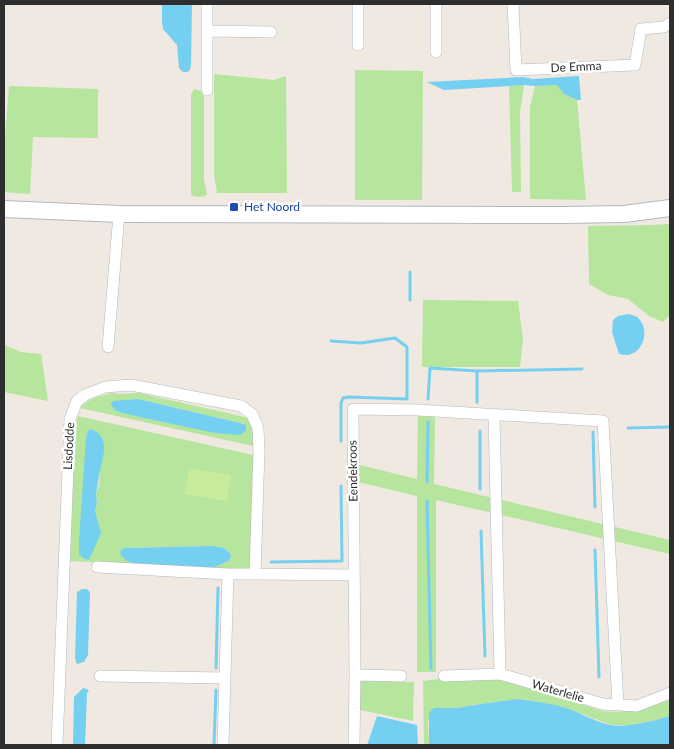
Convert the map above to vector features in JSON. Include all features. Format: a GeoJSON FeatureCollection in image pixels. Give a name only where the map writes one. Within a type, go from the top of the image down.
{"type":"FeatureCollection","features":[{"type":"Feature","properties":{"kind":"main road"},"geometry":{"type":"LineString","coordinates":[[4,209],[119,214],[563,215],[624,214],[670,208]]}},
{"type":"Feature","properties":{"kind":"street"},"geometry":{"type":"LineString","coordinates":[[207,4],[207,90]]}},
{"type":"Feature","properties":{"kind":"street"},"geometry":{"type":"LineString","coordinates":[[358,4],[358,45]]}},
{"type":"Feature","properties":{"kind":"street"},"geometry":{"type":"LineString","coordinates":[[436,4],[436,52]]}},
{"type":"Feature","properties":{"kind":"street","name":"De Emma"},"geometry":{"type":"LineString","coordinates":[[513,4],[516,70],[635,65],[641,30],[664,27],[670,23]]}},
{"type":"Feature","properties":{"kind":"street"},"geometry":{"type":"LineString","coordinates":[[207,31],[271,32]]}},
{"type":"Feature","properties":{"kind":"street"},"geometry":{"type":"LineString","coordinates":[[108,347],[119,214]]}},
{"type":"Feature","properties":{"kind":"street","name":"Lisdodde"},"geometry":{"type":"LineString","coordinates":[[57,745],[70,419],[77,401],[85,395],[105,387],[131,385],[240,406],[252,414],[258,428],[259,451],[256,574]]}},
{"type":"Feature","properties":{"kind":"street","name":"Eendekroos"},"geometry":{"type":"LineString","coordinates":[[356,675],[353,409],[418,410],[603,421],[618,705]]}},
{"type":"Feature","properties":{"kind":"street"},"geometry":{"type":"LineString","coordinates":[[494,415],[500,674]]}},
{"type":"Feature","properties":{"kind":"street"},"geometry":{"type":"LineString","coordinates":[[98,567],[228,574],[354,575]]}},
{"type":"Feature","properties":{"kind":"street"},"geometry":{"type":"LineString","coordinates":[[223,745],[228,574]]}},
{"type":"Feature","properties":{"kind":"street","name":"Waterlelie"},"geometry":{"type":"LineString","coordinates":[[444,676],[500,674],[603,704],[637,706],[670,693]]}},
{"type":"Feature","properties":{"kind":"street"},"geometry":{"type":"LineString","coordinates":[[354,745],[356,675],[401,676]]}},
{"type":"Feature","properties":{"kind":"street"},"geometry":{"type":"LineString","coordinates":[[100,676],[225,678]]}},
{"type":"Feature","properties":{"kind":"green space"},"geometry":{"type":"Polygon","coordinates":[[[355,70],[423,71],[422,200],[355,200],[355,70]]]}},
{"type":"Feature","properties":{"kind":"green space"},"geometry":{"type":"Polygon","coordinates":[[[214,74],[274,80],[286,76],[287,193],[217,193],[214,175],[214,74]]]}},
{"type":"Feature","properties":{"kind":"green space"},"geometry":{"type":"Polygon","coordinates":[[[524,85],[520,112],[521,192],[512,192],[509,86],[524,85]]]}},
{"type":"Feature","properties":{"kind":"green space"},"geometry":{"type":"Polygon","coordinates":[[[557,85],[564,94],[577,100],[586,200],[530,199],[530,107],[535,86],[557,85]]]}},
{"type":"Feature","properties":{"kind":"green space"},"geometry":{"type":"Polygon","coordinates":[[[9,86],[98,89],[98,138],[33,137],[30,194],[4,192],[4,136],[9,86]]]}},
{"type":"Feature","properties":{"kind":"green space"},"geometry":{"type":"Polygon","coordinates":[[[194,89],[201,91],[204,96],[204,178],[207,195],[201,197],[192,196],[191,193],[191,95],[194,89]]]}},
{"type":"Feature","properties":{"kind":"green space"},"geometry":{"type":"Polygon","coordinates":[[[670,224],[670,315],[663,322],[649,316],[628,299],[608,295],[589,284],[588,226],[670,224]]]}},
{"type":"Feature","properties":{"kind":"green space"},"geometry":{"type":"Polygon","coordinates":[[[423,300],[518,301],[523,339],[520,367],[422,367],[423,300]]]}},
{"type":"Feature","properties":{"kind":"green space"},"geometry":{"type":"Polygon","coordinates":[[[4,345],[21,352],[41,354],[48,401],[4,392],[4,345]]]}},
{"type":"Feature","properties":{"kind":"green space"},"geometry":{"type":"Polygon","coordinates":[[[111,393],[139,393],[245,417],[252,426],[253,446],[80,408],[90,400],[111,393]],[[138,399],[126,400],[128,413],[135,416],[246,425],[138,399]]]}},
{"type":"Feature","properties":{"kind":"green space"},"geometry":{"type":"Polygon","coordinates":[[[418,413],[435,413],[434,484],[670,540],[670,554],[436,500],[436,672],[417,672],[417,496],[358,482],[356,464],[417,479],[418,413]]]}},
{"type":"Feature","properties":{"kind":"green space"},"geometry":{"type":"Polygon","coordinates":[[[78,416],[253,455],[252,559],[249,569],[211,568],[230,560],[231,554],[224,548],[213,546],[124,548],[120,551],[136,564],[68,561],[72,440],[78,416]],[[104,455],[79,541],[96,517],[96,494],[104,455]]]}},
{"type":"Feature","properties":{"kind":"green space"},"geometry":{"type":"Polygon","coordinates":[[[189,468],[231,475],[227,501],[185,494],[189,468]]]}},
{"type":"Feature","properties":{"kind":"green space"},"geometry":{"type":"Polygon","coordinates":[[[438,679],[494,679],[510,682],[603,711],[612,712],[629,711],[670,700],[670,716],[630,725],[611,725],[563,707],[517,699],[457,708],[443,708],[428,720],[429,745],[424,745],[423,681],[438,679]]]}},
{"type":"Feature","properties":{"kind":"green space"},"geometry":{"type":"Polygon","coordinates":[[[360,681],[414,682],[413,721],[360,710],[360,681]]]}},
{"type":"Feature","properties":{"kind":"water"},"geometry":{"type":"Polygon","coordinates":[[[162,4],[192,4],[191,64],[190,70],[187,72],[183,72],[179,68],[177,45],[163,29],[162,4]]]}},
{"type":"Feature","properties":{"kind":"water"},"geometry":{"type":"Polygon","coordinates":[[[579,76],[581,100],[564,94],[557,85],[444,90],[427,82],[523,77],[533,79],[579,76]]]}},
{"type":"Feature","properties":{"kind":"water"},"geometry":{"type":"Polygon","coordinates":[[[628,314],[638,318],[643,325],[644,338],[638,349],[626,355],[619,354],[612,332],[613,320],[618,316],[628,314]]]}},
{"type":"Feature","properties":{"kind":"water"},"geometry":{"type":"Polygon","coordinates":[[[138,399],[240,423],[246,425],[246,431],[240,435],[215,433],[121,413],[115,410],[111,404],[113,401],[138,399]]]}},
{"type":"Feature","properties":{"kind":"water"},"geometry":{"type":"Polygon","coordinates":[[[91,429],[101,437],[104,453],[96,494],[95,511],[101,533],[89,560],[79,554],[79,541],[86,438],[88,431],[91,429]]]}},
{"type":"Feature","properties":{"kind":"water"},"geometry":{"type":"Polygon","coordinates":[[[213,546],[224,548],[231,554],[230,560],[211,568],[136,564],[127,561],[121,556],[120,551],[124,548],[213,546]]]}},
{"type":"Feature","properties":{"kind":"water"},"geometry":{"type":"Polygon","coordinates":[[[87,589],[90,592],[88,655],[84,662],[77,664],[75,659],[77,592],[87,589]]]}},
{"type":"Feature","properties":{"kind":"water"},"geometry":{"type":"Polygon","coordinates":[[[83,688],[89,691],[87,693],[85,745],[73,745],[74,697],[83,688]]]}},
{"type":"Feature","properties":{"kind":"water"},"geometry":{"type":"Polygon","coordinates":[[[517,699],[563,707],[616,726],[648,722],[670,716],[670,745],[429,745],[429,713],[434,708],[457,708],[517,699]]]}},
{"type":"Feature","properties":{"kind":"water"},"geometry":{"type":"Polygon","coordinates":[[[377,716],[417,725],[418,745],[367,745],[377,716]]]}},
{"type":"Feature","properties":{"kind":"waterway"},"geometry":{"type":"LineString","coordinates":[[410,272],[410,300]]}},
{"type":"Feature","properties":{"kind":"waterway"},"geometry":{"type":"LineString","coordinates":[[331,341],[361,343],[395,338],[407,347],[407,399],[343,398],[341,403],[341,441]]}},
{"type":"Feature","properties":{"kind":"waterway"},"geometry":{"type":"LineString","coordinates":[[428,399],[430,368],[477,371],[477,402]]}},
{"type":"Feature","properties":{"kind":"waterway"},"geometry":{"type":"LineString","coordinates":[[477,371],[582,369]]}},
{"type":"Feature","properties":{"kind":"waterway"},"geometry":{"type":"LineString","coordinates":[[427,482],[428,422]]}},
{"type":"Feature","properties":{"kind":"waterway"},"geometry":{"type":"LineString","coordinates":[[628,428],[670,427]]}},
{"type":"Feature","properties":{"kind":"waterway"},"geometry":{"type":"LineString","coordinates":[[480,431],[480,489]]}},
{"type":"Feature","properties":{"kind":"waterway"},"geometry":{"type":"LineString","coordinates":[[593,432],[595,507]]}},
{"type":"Feature","properties":{"kind":"waterway"},"geometry":{"type":"LineString","coordinates":[[271,562],[342,561],[341,486]]}},
{"type":"Feature","properties":{"kind":"waterway"},"geometry":{"type":"LineString","coordinates":[[427,501],[431,669]]}},
{"type":"Feature","properties":{"kind":"waterway"},"geometry":{"type":"LineString","coordinates":[[481,531],[485,656]]}},
{"type":"Feature","properties":{"kind":"waterway"},"geometry":{"type":"LineString","coordinates":[[595,550],[599,677]]}},
{"type":"Feature","properties":{"kind":"waterway"},"geometry":{"type":"LineString","coordinates":[[216,668],[218,588]]}},
{"type":"Feature","properties":{"kind":"waterway"},"geometry":{"type":"LineString","coordinates":[[214,745],[216,690]]}},
{"type":"Feature","properties":{"kind":"place","name":"Het Noord"},"geometry":{"type":"Point","coordinates":[234,207]}}]}
